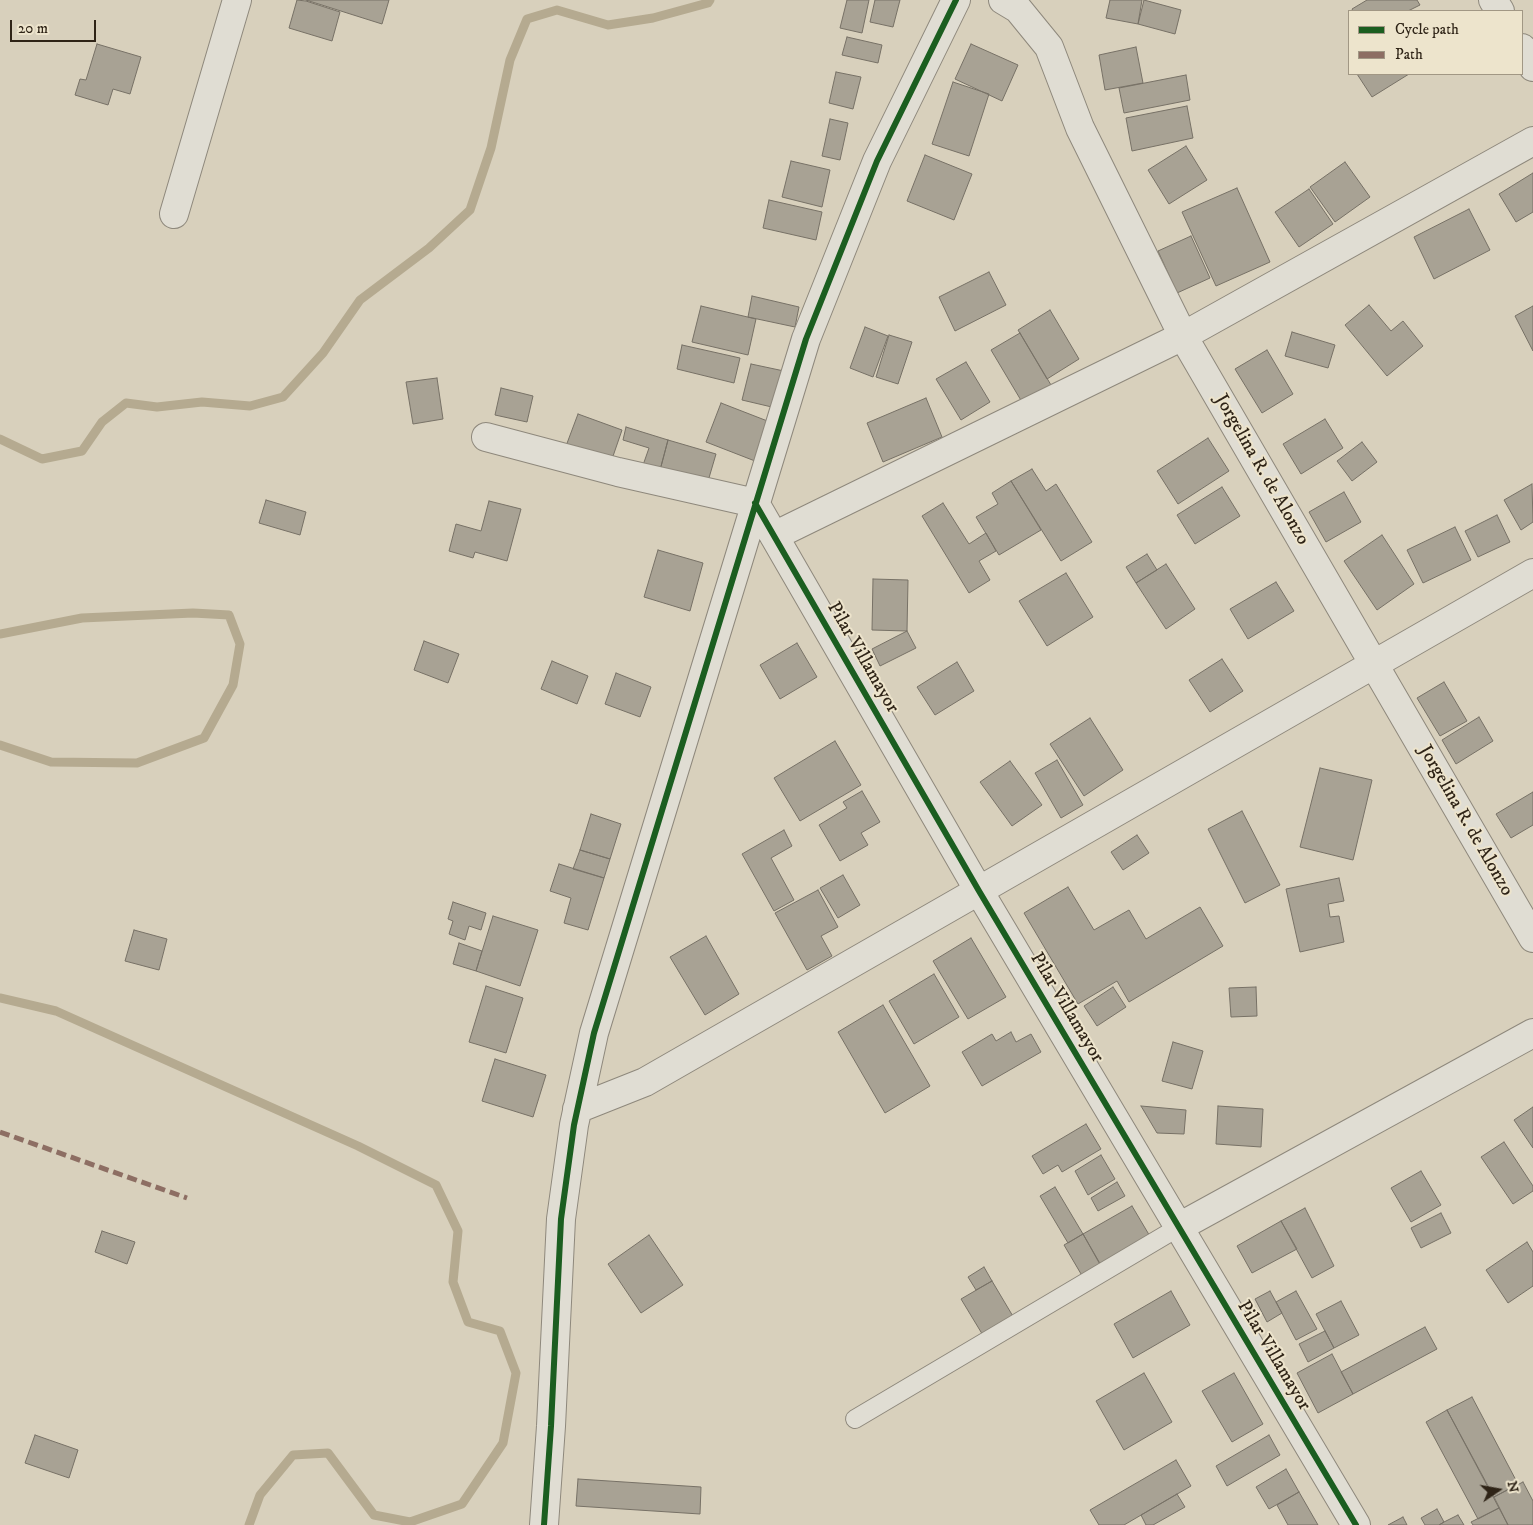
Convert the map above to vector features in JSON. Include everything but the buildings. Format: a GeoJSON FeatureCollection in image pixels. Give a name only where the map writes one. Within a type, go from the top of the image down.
{"type":"FeatureCollection","features":[{"type":"Feature","properties":{"kind":"street"},"geometry":{"type":"LineString","coordinates":[[174,214],[237,0]]}},
{"type":"Feature","properties":{"kind":"street"},"geometry":{"type":"LineString","coordinates":[[544,1525],[561,1219],[577,1108],[594,1033],[806,339],[878,161],[956,0]]}},
{"type":"Feature","properties":{"kind":"street","name":"Jorgelina R. de Alonzo"},"geometry":{"type":"LineString","coordinates":[[1003,0],[1018,9],[1049,47],[1080,128],[1183,336],[1533,938]]}},
{"type":"Feature","properties":{"kind":"street"},"geometry":{"type":"LineString","coordinates":[[1523,50],[1533,67]]}},
{"type":"Feature","properties":{"kind":"street"},"geometry":{"type":"LineString","coordinates":[[774,536],[1183,336],[1533,141]]}},
{"type":"Feature","properties":{"kind":"street"},"geometry":{"type":"LineString","coordinates":[[486,437],[618,472],[755,503]]}},
{"type":"Feature","properties":{"kind":"street","name":"Pilar Villamayor"},"geometry":{"type":"LineString","coordinates":[[755,503],[979,891],[1356,1525]]}},
{"type":"Feature","properties":{"kind":"street"},"geometry":{"type":"LineString","coordinates":[[577,1108],[646,1082],[1533,573]]}},
{"type":"Feature","properties":{"kind":"street"},"geometry":{"type":"LineString","coordinates":[[1179,1227],[1533,1033]]}},
{"type":"Feature","properties":{"kind":"lane"},"geometry":{"type":"LineString","coordinates":[[855,1419],[1179,1227]]}},
{"type":"Feature","properties":{"kind":"waterway"},"geometry":{"type":"LineString","coordinates":[[0,439],[42,459],[82,451],[102,422],[126,403],[157,407],[202,402],[250,406],[283,397],[323,353],[360,300],[429,248],[470,210],[491,148],[510,60],[527,19],[557,10],[608,25],[653,18],[708,3],[710,0]]}},
{"type":"Feature","properties":{"kind":"waterway"},"geometry":{"type":"LineString","coordinates":[[0,634],[82,618],[193,613],[229,615],[240,644],[233,685],[204,738],[137,763],[51,762],[0,745]]}},
{"type":"Feature","properties":{"kind":"waterway"},"geometry":{"type":"LineString","coordinates":[[0,998],[56,1011],[358,1146],[436,1185],[458,1231],[453,1282],[468,1322],[500,1331],[516,1373],[503,1443],[462,1504],[410,1522],[374,1515],[328,1453],[293,1455],[260,1495],[249,1525]]}},
{"type":"Feature","properties":{"kind":"marked path"},"geometry":{"type":"LineString","coordinates":[[0,1132],[187,1198]]}},
{"type":"Feature","properties":{"kind":"cycle path"},"geometry":{"type":"LineString","coordinates":[[544,1525],[561,1219],[574,1125],[594,1033],[806,339],[877,161],[956,0]]}},
{"type":"Feature","properties":{"kind":"cycle path"},"geometry":{"type":"LineString","coordinates":[[755,503],[979,891],[1356,1525]]}}]}
